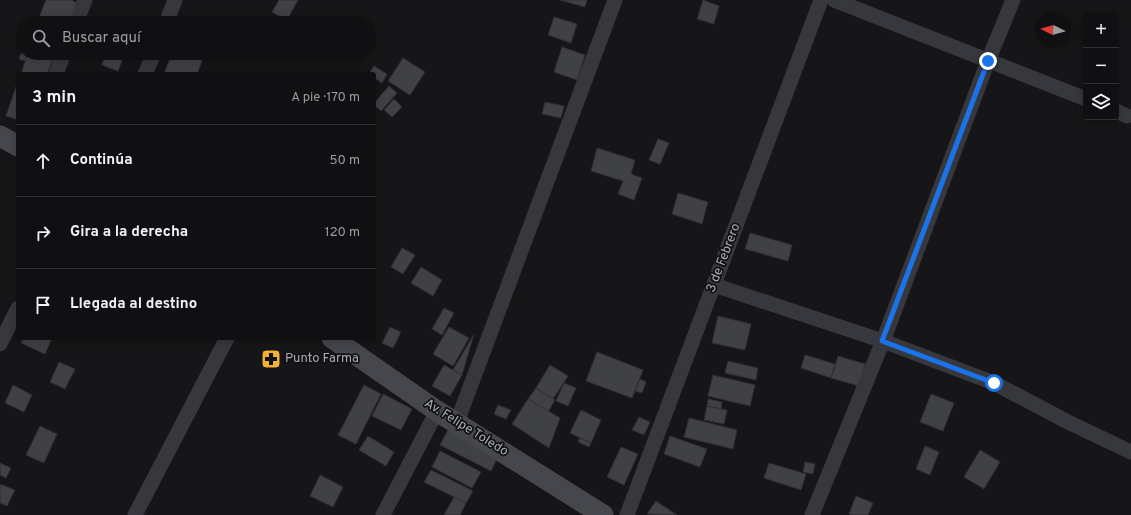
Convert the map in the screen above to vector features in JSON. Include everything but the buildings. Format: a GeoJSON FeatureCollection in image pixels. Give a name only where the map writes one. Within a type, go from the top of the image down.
{"type":"FeatureCollection","features":[{"type":"Feature","properties":{"kind":"main road"},"geometry":{"type":"LineString","coordinates":[[0,136],[16,145]]}},
{"type":"Feature","properties":{"kind":"main road","name":"Av. Felipe Toledo"},"geometry":{"type":"LineString","coordinates":[[335,340],[437,411],[457,422],[603,515]]}},
{"type":"Feature","properties":{"kind":"street"},"geometry":{"type":"LineString","coordinates":[[79,16],[85,0]]}},
{"type":"Feature","properties":{"kind":"street"},"geometry":{"type":"LineString","coordinates":[[169,16],[175,0]]}},
{"type":"Feature","properties":{"kind":"street"},"geometry":{"type":"LineString","coordinates":[[457,422],[615,0]]}},
{"type":"Feature","properties":{"kind":"street","name":"3 de Febrero"},"geometry":{"type":"LineString","coordinates":[[627,515],[821,0]]}},
{"type":"Feature","properties":{"kind":"street"},"geometry":{"type":"LineString","coordinates":[[834,0],[1083,98]]}},
{"type":"Feature","properties":{"kind":"street"},"geometry":{"type":"LineString","coordinates":[[812,515],[882,341],[988,61],[1013,0]]}},
{"type":"Feature","properties":{"kind":"street"},"geometry":{"type":"LineString","coordinates":[[57,72],[61,60]]}},
{"type":"Feature","properties":{"kind":"street"},"geometry":{"type":"LineString","coordinates":[[146,72],[151,60]]}},
{"type":"Feature","properties":{"kind":"street"},"geometry":{"type":"LineString","coordinates":[[714,285],[882,341],[994,383],[1068,422],[1131,452]]}},
{"type":"Feature","properties":{"kind":"street"},"geometry":{"type":"LineString","coordinates":[[0,344],[16,312]]}},
{"type":"Feature","properties":{"kind":"street"},"geometry":{"type":"LineString","coordinates":[[135,515],[226,340]]}},
{"type":"Feature","properties":{"kind":"street"},"geometry":{"type":"LineString","coordinates":[[383,515],[437,411]]}},
{"type":"Feature","properties":{"kind":"place","name":"Punto Farma"},"geometry":{"type":"Point","coordinates":[271,359]}},
{"type":"Feature","properties":{"kind":"route"},"geometry":{"type":"LineString","coordinates":[[988,61],[882,341],[994,383]]}}]}
